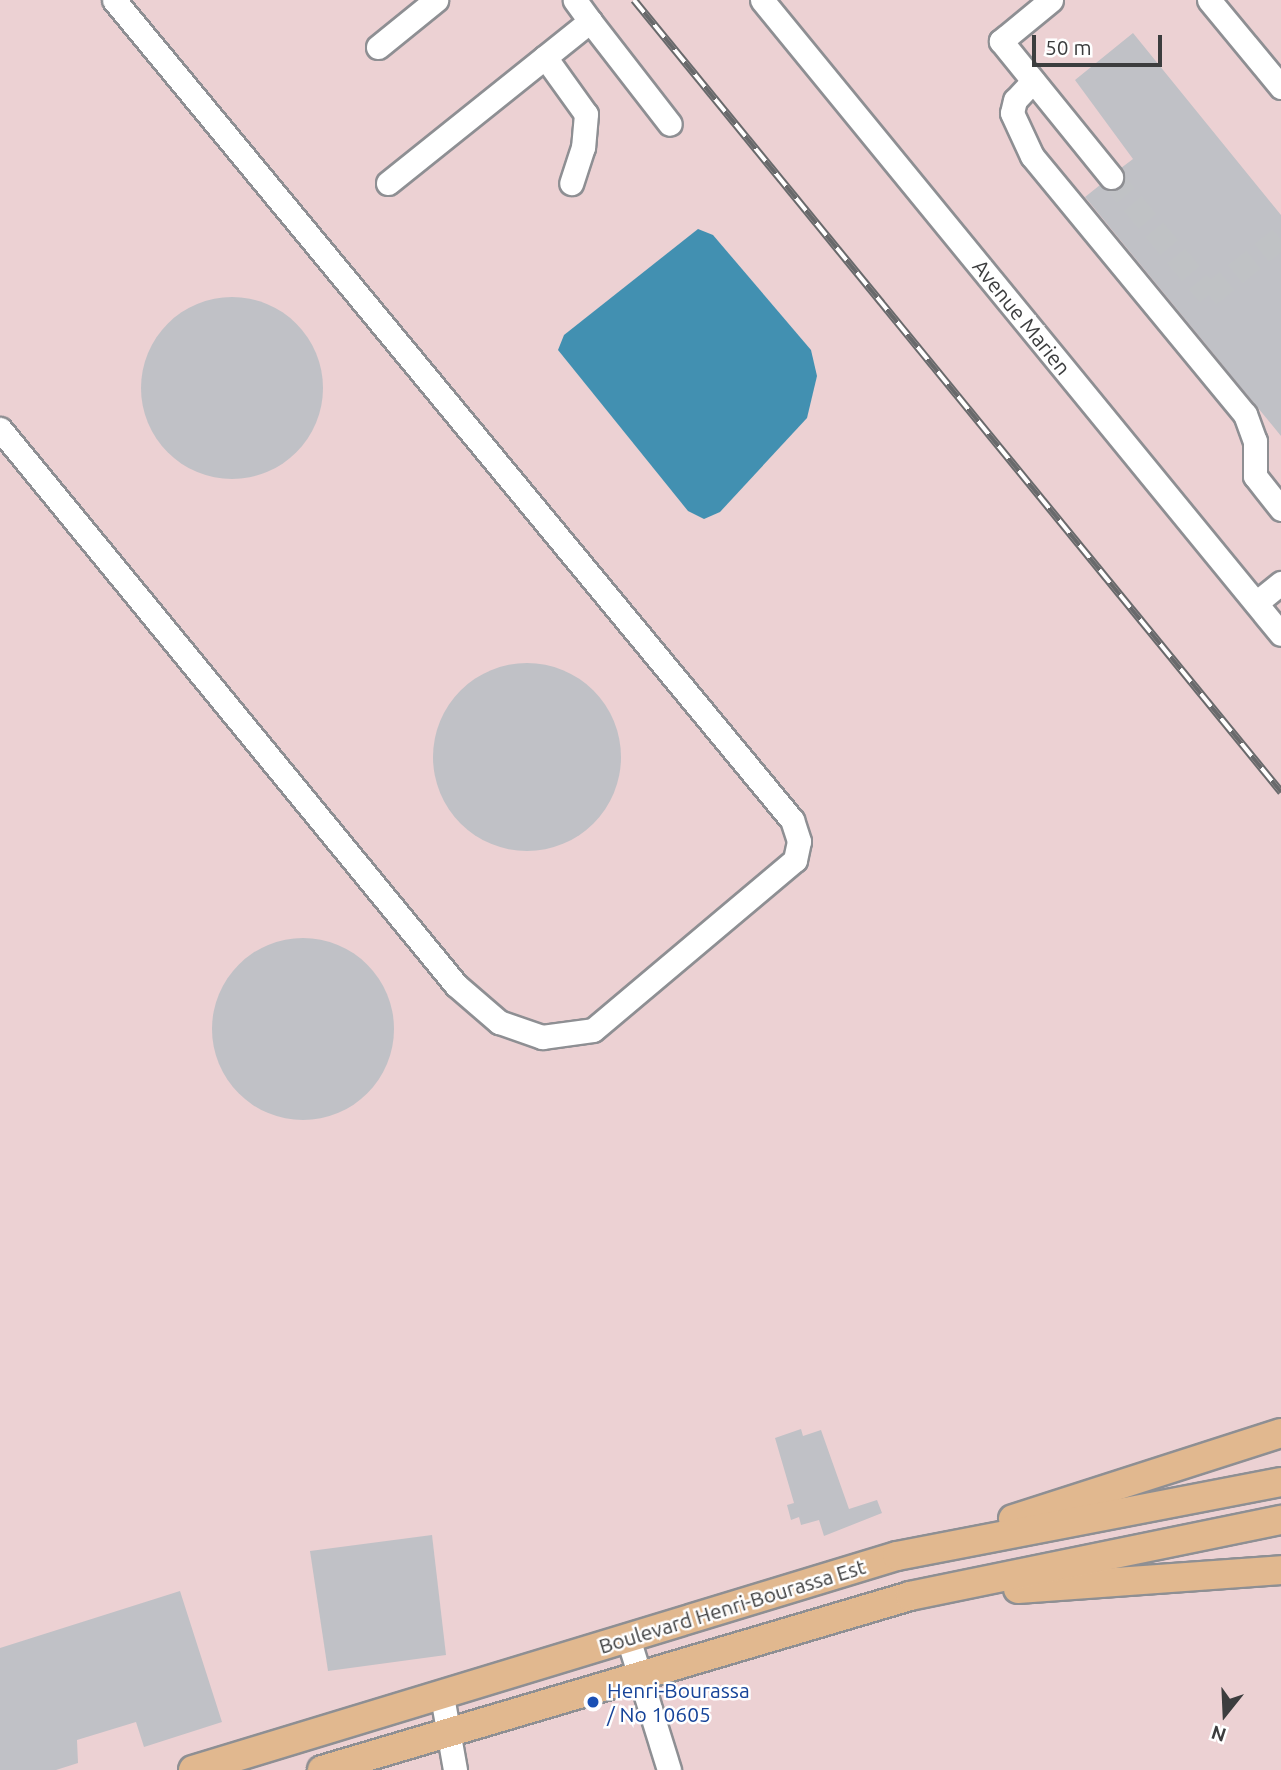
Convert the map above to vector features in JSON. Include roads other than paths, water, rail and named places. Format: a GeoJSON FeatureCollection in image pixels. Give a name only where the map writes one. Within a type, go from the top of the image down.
{"type":"FeatureCollection","features":[{"type":"Feature","properties":{"kind":"main road"},"geometry":{"type":"LineString","coordinates":[[897,1556],[1281,1433]]}},
{"type":"Feature","properties":{"kind":"main road","name":"Boulevard Henri-Bourassa Est"},"geometry":{"type":"LineString","coordinates":[[193,1770],[897,1556],[1281,1482]]}},
{"type":"Feature","properties":{"kind":"main road","name":"Boulevard Henri-Bourassa Est"},"geometry":{"type":"LineString","coordinates":[[328,1769],[448,1732],[641,1679],[910,1596],[1281,1520]]}},
{"type":"Feature","properties":{"kind":"main road"},"geometry":{"type":"LineString","coordinates":[[910,1596],[1281,1570]]}},
{"type":"Feature","properties":{"kind":"street"},"geometry":{"type":"LineString","coordinates":[[0,429],[456,985],[499,1022],[542,1037],[593,1030],[794,860],[799,841],[792,820],[114,0]]}},
{"type":"Feature","properties":{"kind":"street"},"geometry":{"type":"LineString","coordinates":[[378,47],[436,0]]}},
{"type":"Feature","properties":{"kind":"street"},"geometry":{"type":"LineString","coordinates":[[575,0],[670,124]]}},
{"type":"Feature","properties":{"kind":"street","name":"Avenue Marien"},"geometry":{"type":"LineString","coordinates":[[762,0],[1281,634]]}},
{"type":"Feature","properties":{"kind":"street"},"geometry":{"type":"LineString","coordinates":[[1051,0],[1001,41],[1111,177]]}},
{"type":"Feature","properties":{"kind":"street"},"geometry":{"type":"LineString","coordinates":[[1209,0],[1281,87]]}},
{"type":"Feature","properties":{"kind":"street"},"geometry":{"type":"LineString","coordinates":[[388,183],[590,21]]}},
{"type":"Feature","properties":{"kind":"street"},"geometry":{"type":"LineString","coordinates":[[545,57],[586,114],[583,146],[571,183]]}},
{"type":"Feature","properties":{"kind":"street"},"geometry":{"type":"LineString","coordinates":[[1033,82],[1015,100],[1012,113],[1032,156],[1238,403],[1253,433],[1255,476],[1281,509]]}},
{"type":"Feature","properties":{"kind":"street"},"geometry":{"type":"LineString","coordinates":[[1255,603],[1281,583]]}},
{"type":"Feature","properties":{"kind":"street"},"geometry":{"type":"LineString","coordinates":[[628,1638],[669,1770]]}},
{"type":"Feature","properties":{"kind":"street"},"geometry":{"type":"LineString","coordinates":[[442,1696],[455,1770]]}},
{"type":"Feature","properties":{"kind":"water"},"geometry":{"type":"Polygon","coordinates":[[[698,229],[713,235],[811,350],[817,376],[807,418],[720,512],[704,519],[688,511],[558,350],[564,335],[698,229]]]}},
{"type":"Feature","properties":{"kind":"tunnel"},"geometry":{"type":"LineString","coordinates":[[1111,177],[1209,295],[1281,237]]}},
{"type":"Feature","properties":{"kind":"railway"},"geometry":{"type":"LineString","coordinates":[[634,0],[1281,792]]}},
{"type":"Feature","properties":{"kind":"place","name":"Henri-Bourassa / No 10605"},"geometry":{"type":"Point","coordinates":[593,1702]}}]}
